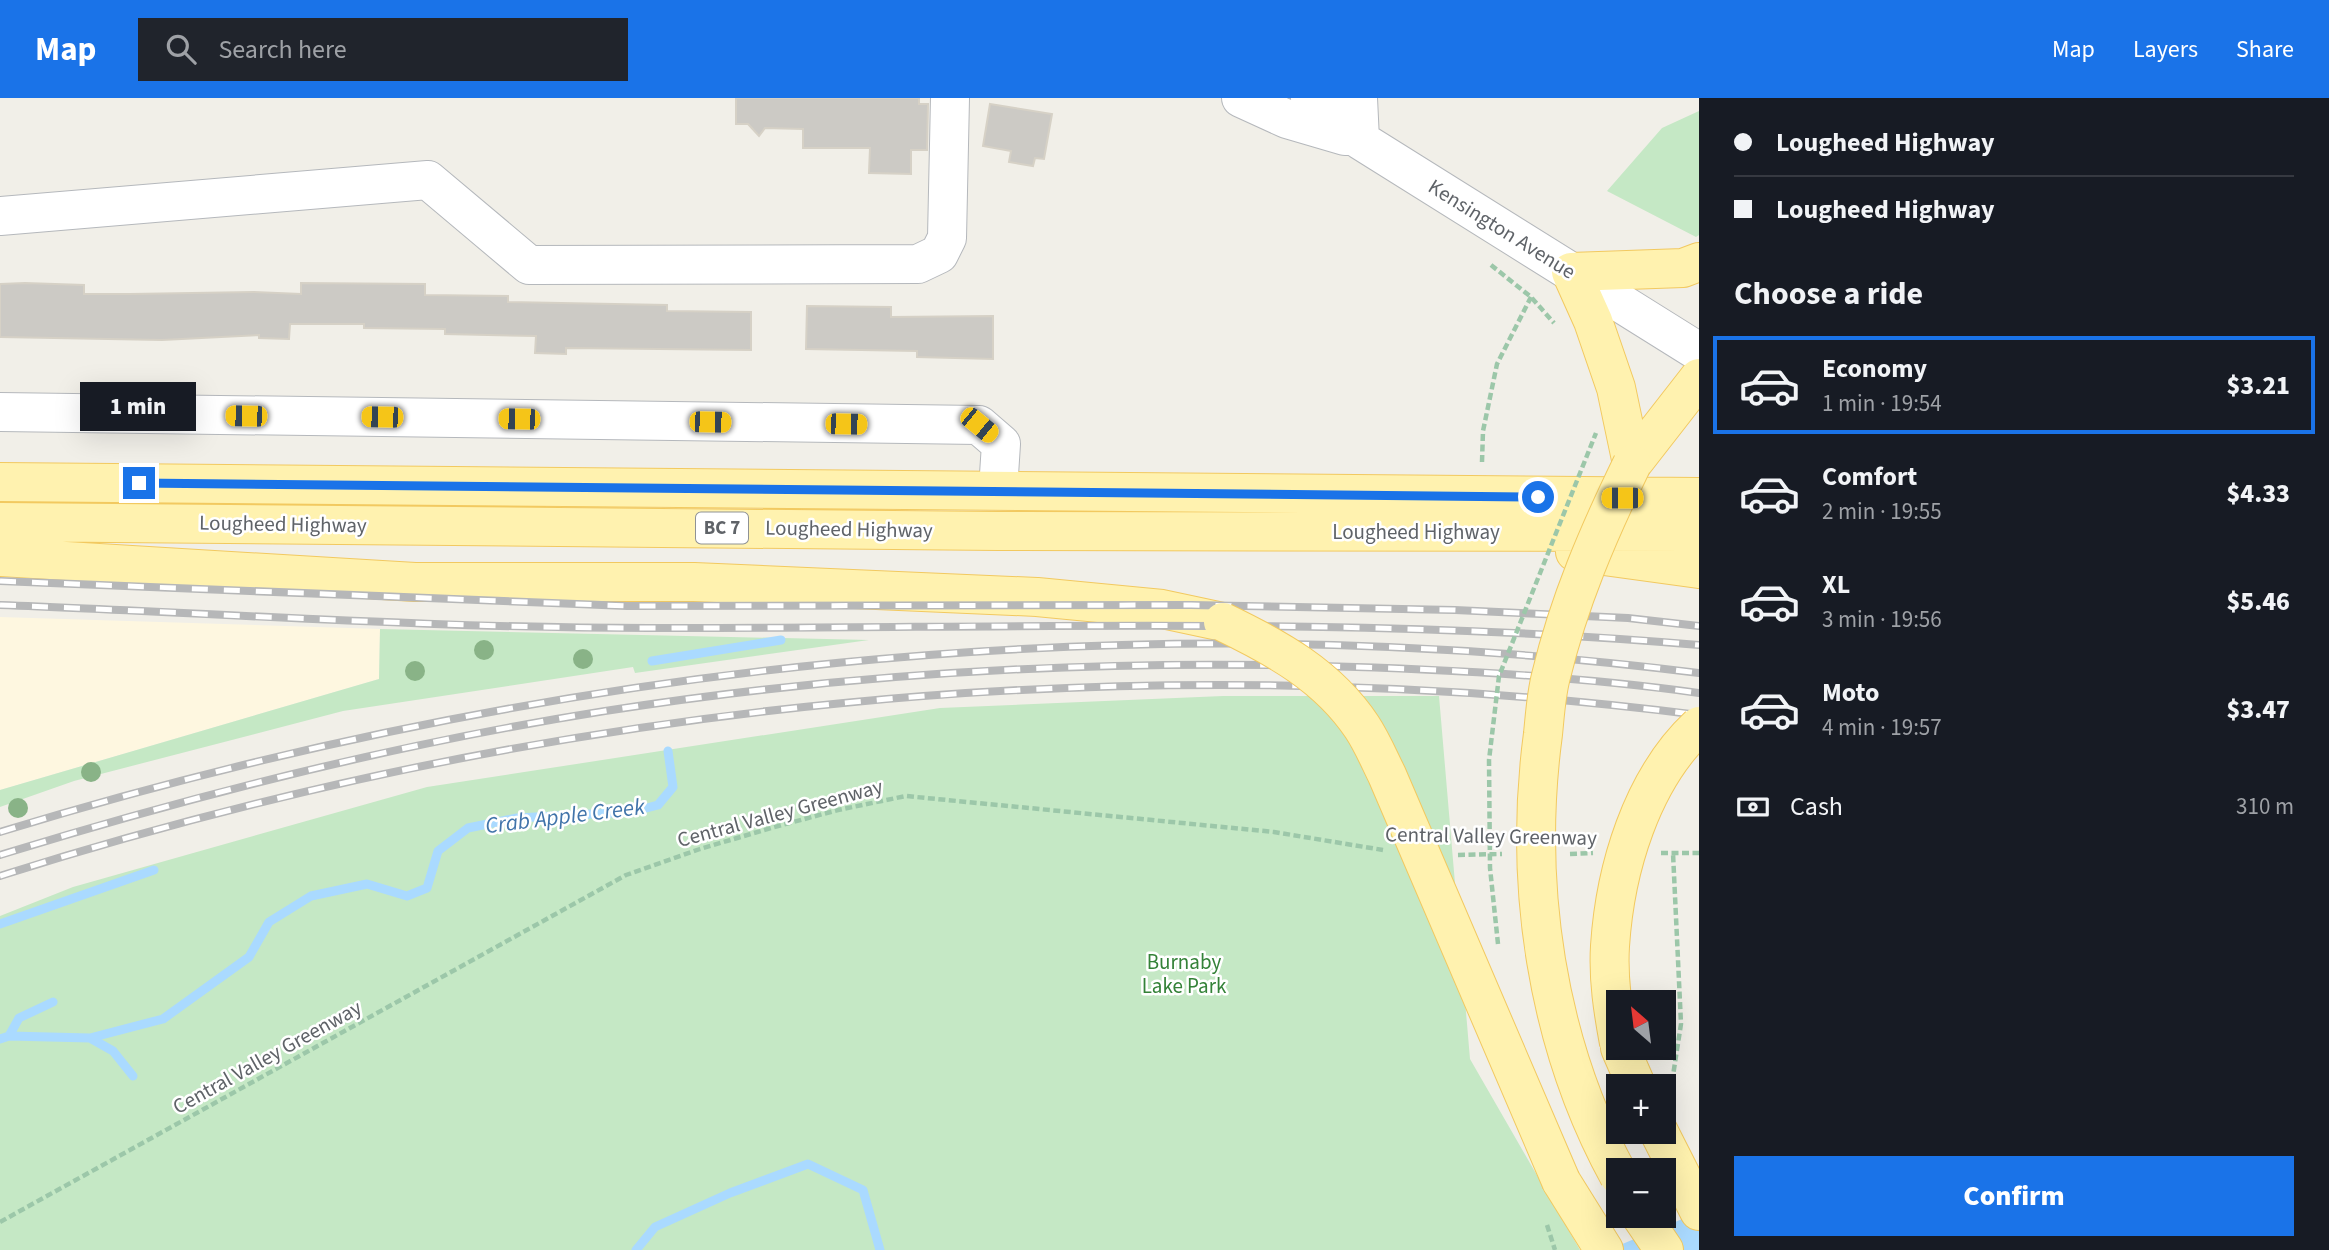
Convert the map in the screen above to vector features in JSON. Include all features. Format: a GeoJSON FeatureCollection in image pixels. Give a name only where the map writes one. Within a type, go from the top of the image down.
{"type":"FeatureCollection","features":[{"type":"Feature","properties":{"kind":"main road"},"geometry":{"type":"LineString","coordinates":[[1609,1158],[1597,1137],[1575,1079],[1557,1016],[1537,892],[1535,801],[1550,679],[1620,439],[1616,388],[1593,321],[1571,272],[1683,268],[1699,262]]}},
{"type":"Feature","properties":{"kind":"main road"},"geometry":{"type":"LineString","coordinates":[[1620,439],[1699,378]]}},
{"type":"Feature","properties":{"kind":"main road","name":"Lougheed Highway"},"geometry":{"type":"LineString","coordinates":[[0,482],[1699,497]]}},
{"type":"Feature","properties":{"kind":"main road","name":"Lougheed Highway"},"geometry":{"type":"LineString","coordinates":[[0,522],[1445,533],[1699,532]]}},
{"type":"Feature","properties":{"kind":"main road"},"geometry":{"type":"LineString","coordinates":[[1445,533],[1699,569]]}},
{"type":"Feature","properties":{"kind":"main road"},"geometry":{"type":"LineString","coordinates":[[0,557],[415,582],[694,582],[1037,597],[1162,609],[1223,622],[1281,650],[1325,684],[1361,726],[1387,775],[1561,1181],[1604,1250]]}},
{"type":"Feature","properties":{"kind":"main road"},"geometry":{"type":"LineString","coordinates":[[1611,990],[1610,947],[1626,850],[1643,804],[1661,774],[1699,726]]}},
{"type":"Feature","properties":{"kind":"main road"},"geometry":{"type":"LineString","coordinates":[[1629,1060],[1640,1074]]}},
{"type":"Feature","properties":{"kind":"main road"},"geometry":{"type":"LineString","coordinates":[[1665,1144],[1699,1211]]}},
{"type":"Feature","properties":{"kind":"main road"},"geometry":{"type":"LineString","coordinates":[[1649,1228],[1664,1250]]}},
{"type":"Feature","properties":{"kind":"street"},"geometry":{"type":"LineString","coordinates":[[0,216],[428,180],[529,265],[918,264],[939,254],[947,238],[950,98]]}},
{"type":"Feature","properties":{"kind":"street"},"geometry":{"type":"LineString","coordinates":[[1241,98],[1287,119],[1360,140],[1358,98]]}},
{"type":"Feature","properties":{"kind":"street","name":"Kensington Avenue"},"geometry":{"type":"LineString","coordinates":[[1310,98],[1360,140],[1699,352]]}},
{"type":"Feature","properties":{"kind":"street"},"geometry":{"type":"LineString","coordinates":[[0,412],[979,425],[1001,444],[998,490]]}},
{"type":"Feature","properties":{"kind":"path"},"geometry":{"type":"LineString","coordinates":[[1489,263],[1531,298],[1558,327]]}},
{"type":"Feature","properties":{"kind":"path"},"geometry":{"type":"LineString","coordinates":[[1481,466],[1483,431],[1497,364],[1531,298]]}},
{"type":"Feature","properties":{"kind":"path","name":"Central Valley Greenway"},"geometry":{"type":"LineString","coordinates":[[0,1222],[626,875],[700,849],[798,821],[906,796],[1274,832],[1384,850]]}},
{"type":"Feature","properties":{"kind":"path","name":"Central Valley Greenway"},"geometry":{"type":"LineString","coordinates":[[1567,854],[1607,853]]}},
{"type":"Feature","properties":{"kind":"path"},"geometry":{"type":"LineString","coordinates":[[1660,853],[1699,853]]}},
{"type":"Feature","properties":{"kind":"path"},"geometry":{"type":"LineString","coordinates":[[1660,1074],[1682,1024],[1673,853]]}},
{"type":"Feature","properties":{"kind":"path","name":"Central Valley Greenway"},"geometry":{"type":"LineString","coordinates":[[1449,854],[1515,854]]}},
{"type":"Feature","properties":{"kind":"path"},"geometry":{"type":"LineString","coordinates":[[1550,1238],[1555,1250]]}},
{"type":"Feature","properties":{"kind":"shaded area"},"geometry":{"type":"Polygon","coordinates":[[[0,617],[380,629],[379,679],[0,790],[0,617]]]}},
{"type":"Feature","properties":{"kind":"green space"},"geometry":{"type":"Polygon","coordinates":[[[1699,111],[1699,235],[1696,237],[1607,191],[1662,128],[1699,111]]]}},
{"type":"Feature","properties":{"kind":"green space"},"geometry":{"type":"Polygon","coordinates":[[[380,629],[869,640],[635,673],[633,667],[343,711],[74,781],[0,807],[0,790],[379,679],[380,629]]]}},
{"type":"Feature","properties":{"kind":"green space","name":"Burnaby Lake Park"},"geometry":{"type":"Polygon","coordinates":[[[1223,696],[1439,696],[1470,1059],[1580,1250],[0,1250],[0,916],[73,887],[427,787],[940,708],[1223,696]]]}},
{"type":"Feature","properties":{"kind":"water"},"geometry":{"type":"Polygon","coordinates":[[[1699,1212],[1699,1250],[1608,1250],[1661,1228],[1676,1228],[1676,1222],[1699,1212]]]}},
{"type":"Feature","properties":{"kind":"building"},"geometry":{"type":"Polygon","coordinates":[[[736,98],[919,98],[919,104],[928,104],[927,150],[911,150],[911,174],[869,173],[870,148],[803,148],[803,129],[765,128],[759,136],[748,124],[736,124],[736,98]]]}},
{"type":"Feature","properties":{"kind":"building"},"geometry":{"type":"Polygon","coordinates":[[[990,104],[1052,114],[1044,159],[1035,158],[1033,166],[1009,162],[1011,151],[983,146],[990,104]]]}},
{"type":"Feature","properties":{"kind":"building"},"geometry":{"type":"Polygon","coordinates":[[[301,283],[425,284],[425,295],[508,296],[508,302],[667,305],[667,311],[751,312],[751,350],[566,348],[566,354],[535,353],[536,336],[445,334],[445,329],[364,328],[364,324],[290,324],[289,339],[259,338],[259,335],[162,340],[0,337],[0,284],[84,285],[84,294],[301,294],[301,283]]]}},
{"type":"Feature","properties":{"kind":"building"},"geometry":{"type":"Polygon","coordinates":[[[807,306],[891,307],[891,317],[993,316],[993,359],[917,357],[917,351],[806,349],[807,306]]]}},
{"type":"Feature","properties":{"kind":"waterway","name":"Crab Apple Creek"},"geometry":{"type":"LineString","coordinates":[[652,661],[781,640]]}},
{"type":"Feature","properties":{"kind":"waterway","name":"Crab Apple Creek"},"geometry":{"type":"LineString","coordinates":[[0,1039],[9,1036],[90,1038],[163,1019],[249,957],[269,922],[311,896],[367,884],[407,896],[427,888],[438,851],[468,828],[517,818],[631,812],[658,805],[673,787],[668,751]]}},
{"type":"Feature","properties":{"kind":"waterway"},"geometry":{"type":"LineString","coordinates":[[0,924],[154,870]]}},
{"type":"Feature","properties":{"kind":"waterway"},"geometry":{"type":"LineString","coordinates":[[9,1036],[19,1018],[53,1002]]}},
{"type":"Feature","properties":{"kind":"waterway"},"geometry":{"type":"LineString","coordinates":[[90,1038],[113,1051],[133,1076]]}},
{"type":"Feature","properties":{"kind":"waterway"},"geometry":{"type":"LineString","coordinates":[[636,1250],[655,1227],[730,1193],[808,1164],[863,1190],[880,1250]]}},
{"type":"Feature","properties":{"kind":"railway"},"geometry":{"type":"LineString","coordinates":[[0,581],[627,606],[1191,605],[1455,610],[1628,618],[1699,626]]}},
{"type":"Feature","properties":{"kind":"railway"},"geometry":{"type":"LineString","coordinates":[[0,605],[486,626],[1306,627],[1437,630],[1699,645]]}},
{"type":"Feature","properties":{"kind":"railway"},"geometry":{"type":"LineString","coordinates":[[0,832],[207,774],[417,726],[628,689],[841,662],[1055,647],[1270,644],[1484,652],[1699,673]]}},
{"type":"Feature","properties":{"kind":"railway"},"geometry":{"type":"LineString","coordinates":[[0,855],[224,791],[452,738],[694,698],[872,679],[961,672],[1140,665],[1320,666],[1510,674],[1699,693]]}},
{"type":"Feature","properties":{"kind":"railway"},"geometry":{"type":"LineString","coordinates":[[0,876],[207,816],[416,767],[628,730],[841,703],[1055,688],[1270,685],[1485,694],[1699,715]]}},
{"type":"Feature","properties":{"kind":"route"},"geometry":{"type":"LineString","coordinates":[[139,483],[1538,497]]}}]}
